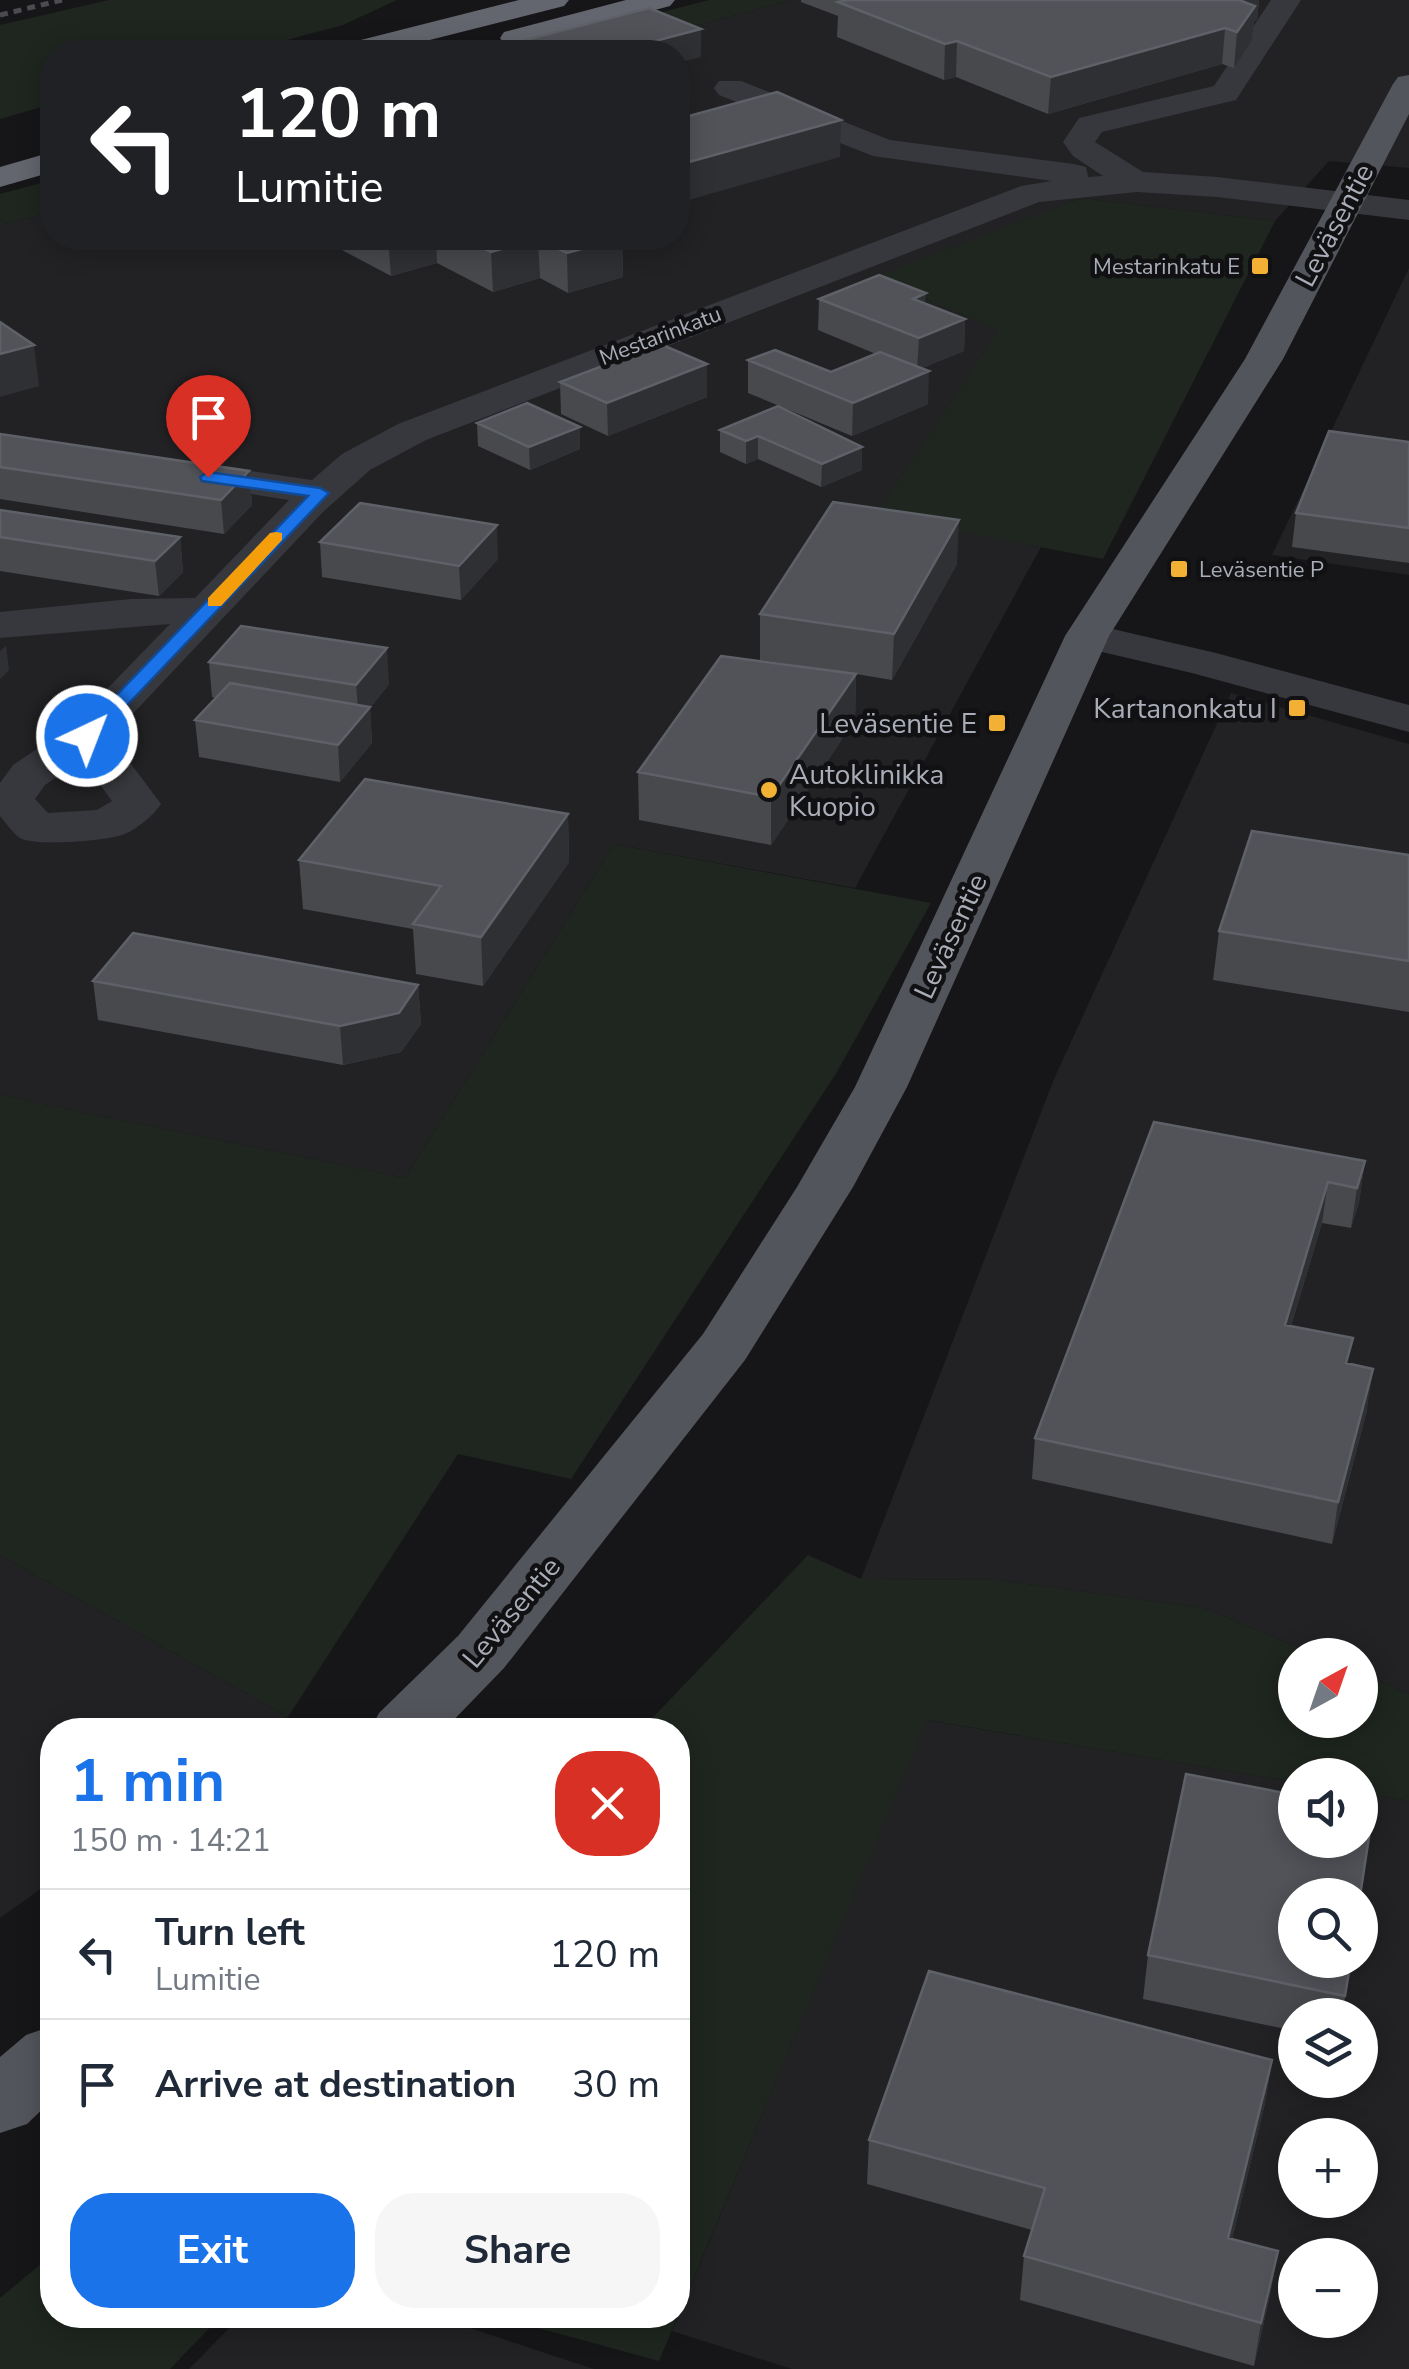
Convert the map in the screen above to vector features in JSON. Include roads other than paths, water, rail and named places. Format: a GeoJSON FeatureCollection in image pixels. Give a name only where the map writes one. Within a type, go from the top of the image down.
{"type":"FeatureCollection","features":[{"type":"Feature","properties":{"kind":"highway"},"geometry":{"type":"LineString","coordinates":[[396,40],[554,0]]}},
{"type":"Feature","properties":{"kind":"highway"},"geometry":{"type":"LineString","coordinates":[[505,40],[660,0]]}},
{"type":"Feature","properties":{"kind":"highway"},"geometry":{"type":"LineString","coordinates":[[0,146],[40,134]]}},
{"type":"Feature","properties":{"kind":"highway"},"geometry":{"type":"LineString","coordinates":[[0,177],[40,165]]}},
{"type":"Feature","properties":{"kind":"main road","name":"Leväsentie"},"geometry":{"type":"LineString","coordinates":[[415,1718],[481,1652],[712,1362],[825,1187],[881,1086],[1087,636],[1264,359],[1409,84]]}},
{"type":"Feature","properties":{"kind":"main road"},"geometry":{"type":"LineString","coordinates":[[0,2102],[40,2067]]}},
{"type":"Feature","properties":{"kind":"street"},"geometry":{"type":"LineString","coordinates":[[1137,182],[1084,149],[1079,142],[1090,125],[1225,93],[1286,0]]}},
{"type":"Feature","properties":{"kind":"street"},"geometry":{"type":"LineString","coordinates":[[730,88],[884,149],[1137,182]]}},
{"type":"Feature","properties":{"kind":"street","name":"Mestarinkatu"},"geometry":{"type":"LineString","coordinates":[[87,736],[320,493],[356,462],[412,432],[1032,193],[1137,182],[1216,187],[1343,209]]}},
{"type":"Feature","properties":{"kind":"street"},"geometry":{"type":"LineString","coordinates":[[1343,209],[1409,210]]}},
{"type":"Feature","properties":{"kind":"street"},"geometry":{"type":"LineString","coordinates":[[1343,209],[1409,222]]}},
{"type":"Feature","properties":{"kind":"street"},"geometry":{"type":"LineString","coordinates":[[134,467],[320,493]]}},
{"type":"Feature","properties":{"kind":"street"},"geometry":{"type":"LineString","coordinates":[[0,625],[130,612],[206,611]]}},
{"type":"Feature","properties":{"kind":"street"},"geometry":{"type":"LineString","coordinates":[[1087,636],[1201,662],[1409,719]]}},
{"type":"Feature","properties":{"kind":"railway"},"geometry":{"type":"LineString","coordinates":[[0,15],[62,0]]}},
{"type":"Feature","properties":{"kind":"place","name":"Mestarinkatu E"},"geometry":{"type":"Point","coordinates":[1260,266]}},
{"type":"Feature","properties":{"kind":"place","name":"Leväsentie P"},"geometry":{"type":"Point","coordinates":[1179,569]}},
{"type":"Feature","properties":{"kind":"place","name":"Kartanonkatu I"},"geometry":{"type":"Point","coordinates":[1297,708]}},
{"type":"Feature","properties":{"kind":"place","name":"Leväsentie E"},"geometry":{"type":"Point","coordinates":[997,723]}},
{"type":"Feature","properties":{"kind":"place","name":"Autoklinikka Kuopio"},"geometry":{"type":"Point","coordinates":[769,790]}}]}
